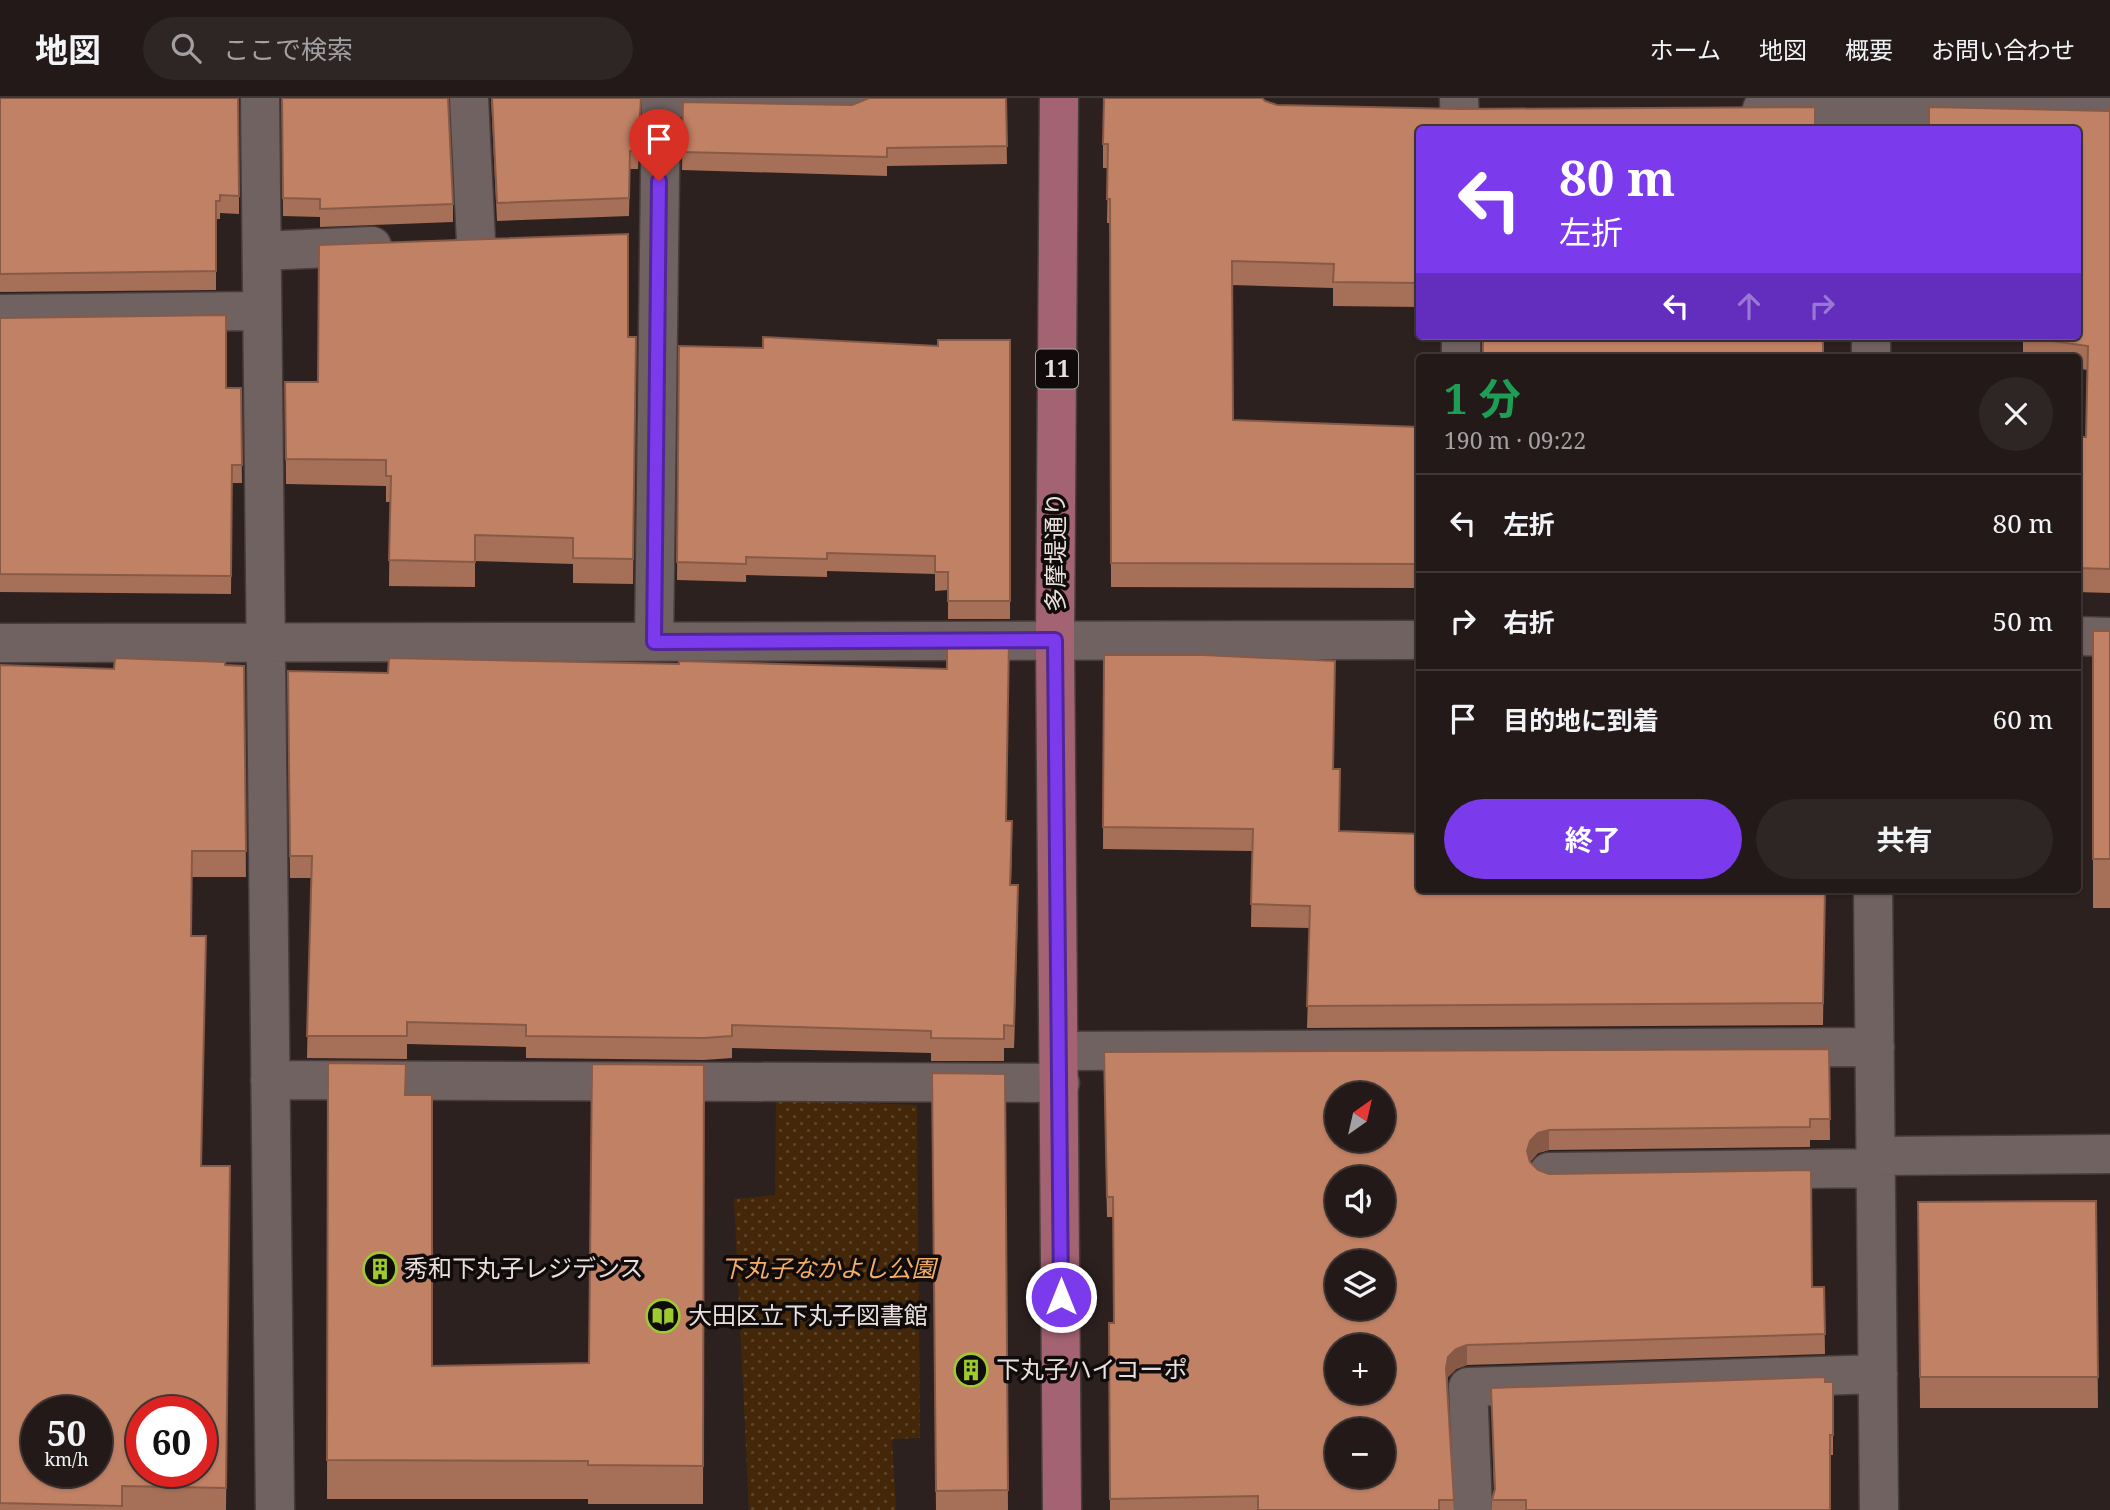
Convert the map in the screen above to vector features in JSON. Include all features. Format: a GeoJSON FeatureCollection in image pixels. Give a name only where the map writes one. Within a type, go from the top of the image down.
{"type":"FeatureCollection","features":[{"type":"Feature","properties":{"kind":"main road","name":"多摩堤通り"},"geometry":{"type":"LineString","coordinates":[[1059,98],[1055,640],[1062,1510]]}},
{"type":"Feature","properties":{"kind":"street"},"geometry":{"type":"LineString","coordinates":[[260,98],[275,1510]]}},
{"type":"Feature","properties":{"kind":"street"},"geometry":{"type":"LineString","coordinates":[[469,98],[476,242]]}},
{"type":"Feature","properties":{"kind":"street"},"geometry":{"type":"LineString","coordinates":[[654,642],[661,98]]}},
{"type":"Feature","properties":{"kind":"street"},"geometry":{"type":"LineString","coordinates":[[681,98],[852,101],[857,98]]}},
{"type":"Feature","properties":{"kind":"street"},"geometry":{"type":"LineString","coordinates":[[1721,109],[1872,112],[2110,108]]}},
{"type":"Feature","properties":{"kind":"street"},"geometry":{"type":"LineString","coordinates":[[1420,110],[1459,113],[1501,111]]}},
{"type":"Feature","properties":{"kind":"street"},"geometry":{"type":"LineString","coordinates":[[619,238],[658,237]]}},
{"type":"Feature","properties":{"kind":"street"},"geometry":{"type":"LineString","coordinates":[[262,251],[515,241]]}},
{"type":"Feature","properties":{"kind":"street"},"geometry":{"type":"LineString","coordinates":[[0,314],[262,311]]}},
{"type":"Feature","properties":{"kind":"street"},"geometry":{"type":"LineString","coordinates":[[2081,636],[2110,637]]}},
{"type":"Feature","properties":{"kind":"street"},"geometry":{"type":"LineString","coordinates":[[0,643],[1416,640]]}},
{"type":"Feature","properties":{"kind":"street"},"geometry":{"type":"LineString","coordinates":[[1873,893],[1879,1510]]}},
{"type":"Feature","properties":{"kind":"street"},"geometry":{"type":"LineString","coordinates":[[270,1080],[1060,1067],[1875,1047]]}},
{"type":"Feature","properties":{"kind":"street"},"geometry":{"type":"LineString","coordinates":[[1549,1172],[2110,1154]]}},
{"type":"Feature","properties":{"kind":"street"},"geometry":{"type":"LineString","coordinates":[[1473,1510],[1468,1387],[1878,1374]]}},
{"type":"Feature","properties":{"kind":"green space","name":"下丸子なかよし公園"},"geometry":{"type":"Polygon","coordinates":[[[776,1100],[917,1105],[920,1438],[892,1439],[896,1510],[749,1510],[734,1199],[775,1195],[776,1100]]]}},
{"type":"Feature","properties":{"kind":"building"},"geometry":{"type":"Polygon","coordinates":[[[0,98],[238,98],[239,196],[220,195],[220,201],[216,201],[216,271],[0,274],[0,98]]]}},
{"type":"Feature","properties":{"kind":"building"},"geometry":{"type":"Polygon","coordinates":[[[282,98],[448,98],[453,204],[320,209],[320,199],[283,198],[282,98]]]}},
{"type":"Feature","properties":{"kind":"building"},"geometry":{"type":"Polygon","coordinates":[[[492,98],[641,98],[638,151],[630,151],[629,198],[497,203],[492,98]]]}},
{"type":"Feature","properties":{"kind":"building"},"geometry":{"type":"Polygon","coordinates":[[[869,98],[1006,98],[1007,146],[887,148],[887,157],[682,152],[683,102],[852,105],[869,98]]]}},
{"type":"Feature","properties":{"kind":"building"},"geometry":{"type":"Polygon","coordinates":[[[1104,98],[1262,98],[1277,105],[1459,109],[1815,107],[1815,126],[1416,126],[1416,283],[1333,282],[1334,264],[1232,261],[1233,420],[1416,427],[1416,564],[1111,563],[1110,199],[1107,199],[1108,144],[1103,144],[1104,98]]]}},
{"type":"Feature","properties":{"kind":"building"},"geometry":{"type":"Polygon","coordinates":[[[2110,106],[2110,569],[2081,568],[2081,437],[2086,437],[2088,346],[2045,340],[2081,340],[2081,126],[1929,126],[1929,107],[2109,111],[2110,106]]]}},
{"type":"Feature","properties":{"kind":"building"},"geometry":{"type":"Polygon","coordinates":[[[628,234],[628,337],[636,337],[633,559],[573,558],[573,538],[475,535],[475,562],[389,560],[391,476],[386,476],[386,460],[286,459],[285,382],[318,382],[319,245],[628,234]]]}},
{"type":"Feature","properties":{"kind":"building"},"geometry":{"type":"Polygon","coordinates":[[[226,315],[226,388],[241,388],[242,465],[232,465],[231,576],[0,574],[0,318],[226,315]]]}},
{"type":"Feature","properties":{"kind":"building"},"geometry":{"type":"Polygon","coordinates":[[[763,337],[938,346],[938,340],[1010,340],[1010,601],[948,601],[948,572],[935,572],[935,556],[827,553],[827,559],[746,557],[746,564],[677,562],[679,346],[763,348],[763,337]]]}},
{"type":"Feature","properties":{"kind":"building"},"geometry":{"type":"Polygon","coordinates":[[[1483,340],[1823,340],[1823,354],[1483,354],[1483,340]]]}},
{"type":"Feature","properties":{"kind":"building"},"geometry":{"type":"Polygon","coordinates":[[[2093,631],[2110,631],[2110,859],[2093,859],[2093,631]]]}},
{"type":"Feature","properties":{"kind":"building"},"geometry":{"type":"Polygon","coordinates":[[[1009,640],[1006,821],[1012,821],[1010,885],[1018,885],[1014,1026],[1004,1025],[1004,1039],[931,1038],[931,1031],[732,1025],[732,1036],[704,1038],[526,1036],[526,1025],[407,1022],[407,1036],[307,1036],[312,856],[290,856],[288,671],[388,673],[389,658],[679,664],[679,661],[947,669],[947,641],[1009,640]]]}},
{"type":"Feature","properties":{"kind":"building"},"geometry":{"type":"Polygon","coordinates":[[[1104,655],[1203,655],[1335,661],[1333,769],[1340,769],[1339,831],[1416,834],[1416,893],[1825,893],[1823,1003],[1307,1006],[1310,906],[1251,904],[1253,829],[1103,827],[1104,655]]]}},
{"type":"Feature","properties":{"kind":"building"},"geometry":{"type":"Polygon","coordinates":[[[115,658],[225,662],[225,665],[244,666],[246,851],[192,851],[191,936],[206,936],[201,1166],[230,1166],[226,1488],[174,1487],[217,1487],[217,1396],[126,1396],[126,1486],[122,1486],[122,1506],[0,1503],[0,665],[114,669],[115,658]]]}},
{"type":"Feature","properties":{"kind":"building"},"geometry":{"type":"Polygon","coordinates":[[[1829,1049],[1830,1119],[1810,1119],[1810,1127],[1549,1130],[1538,1133],[1530,1141],[1527,1151],[1530,1162],[1538,1170],[1549,1174],[1811,1170],[1812,1287],[1824,1287],[1825,1334],[1467,1345],[1456,1349],[1448,1357],[1446,1368],[1454,1500],[1439,1500],[1439,1510],[1258,1510],[1258,1496],[1110,1499],[1109,1323],[1114,1323],[1113,1197],[1107,1197],[1104,1052],[1829,1049]]]}},
{"type":"Feature","properties":{"kind":"building"},"geometry":{"type":"Polygon","coordinates":[[[328,1063],[406,1064],[405,1095],[432,1095],[432,1366],[589,1363],[592,1064],[704,1065],[703,1466],[588,1465],[588,1461],[327,1460],[328,1063]]]}},
{"type":"Feature","properties":{"kind":"building","name":"下丸子ハイコーポ"},"geometry":{"type":"Polygon","coordinates":[[[932,1073],[1005,1074],[1008,1490],[936,1491],[932,1073]]]}},
{"type":"Feature","properties":{"kind":"building"},"geometry":{"type":"Polygon","coordinates":[[[2096,1201],[2098,1377],[1920,1377],[1918,1202],[2096,1201]]]}},
{"type":"Feature","properties":{"kind":"building"},"geometry":{"type":"Polygon","coordinates":[[[1825,1377],[1825,1382],[1833,1382],[1830,1510],[1526,1510],[1526,1500],[1492,1500],[1495,1489],[1491,1388],[1825,1377]]]}},
{"type":"Feature","properties":{"kind":"place","name":"秀和下丸子レジデンス"},"geometry":{"type":"Point","coordinates":[380,1269]}},
{"type":"Feature","properties":{"kind":"place","name":"大田区立下丸子図書館"},"geometry":{"type":"Point","coordinates":[663,1316]}},
{"type":"Feature","properties":{"kind":"place","name":"下丸子ハイコーポ"},"geometry":{"type":"Point","coordinates":[971,1370]}},
{"type":"Feature","properties":{"kind":"route"},"geometry":{"type":"LineString","coordinates":[[659,181],[654,642],[1055,640],[1061,1297]]}}]}
